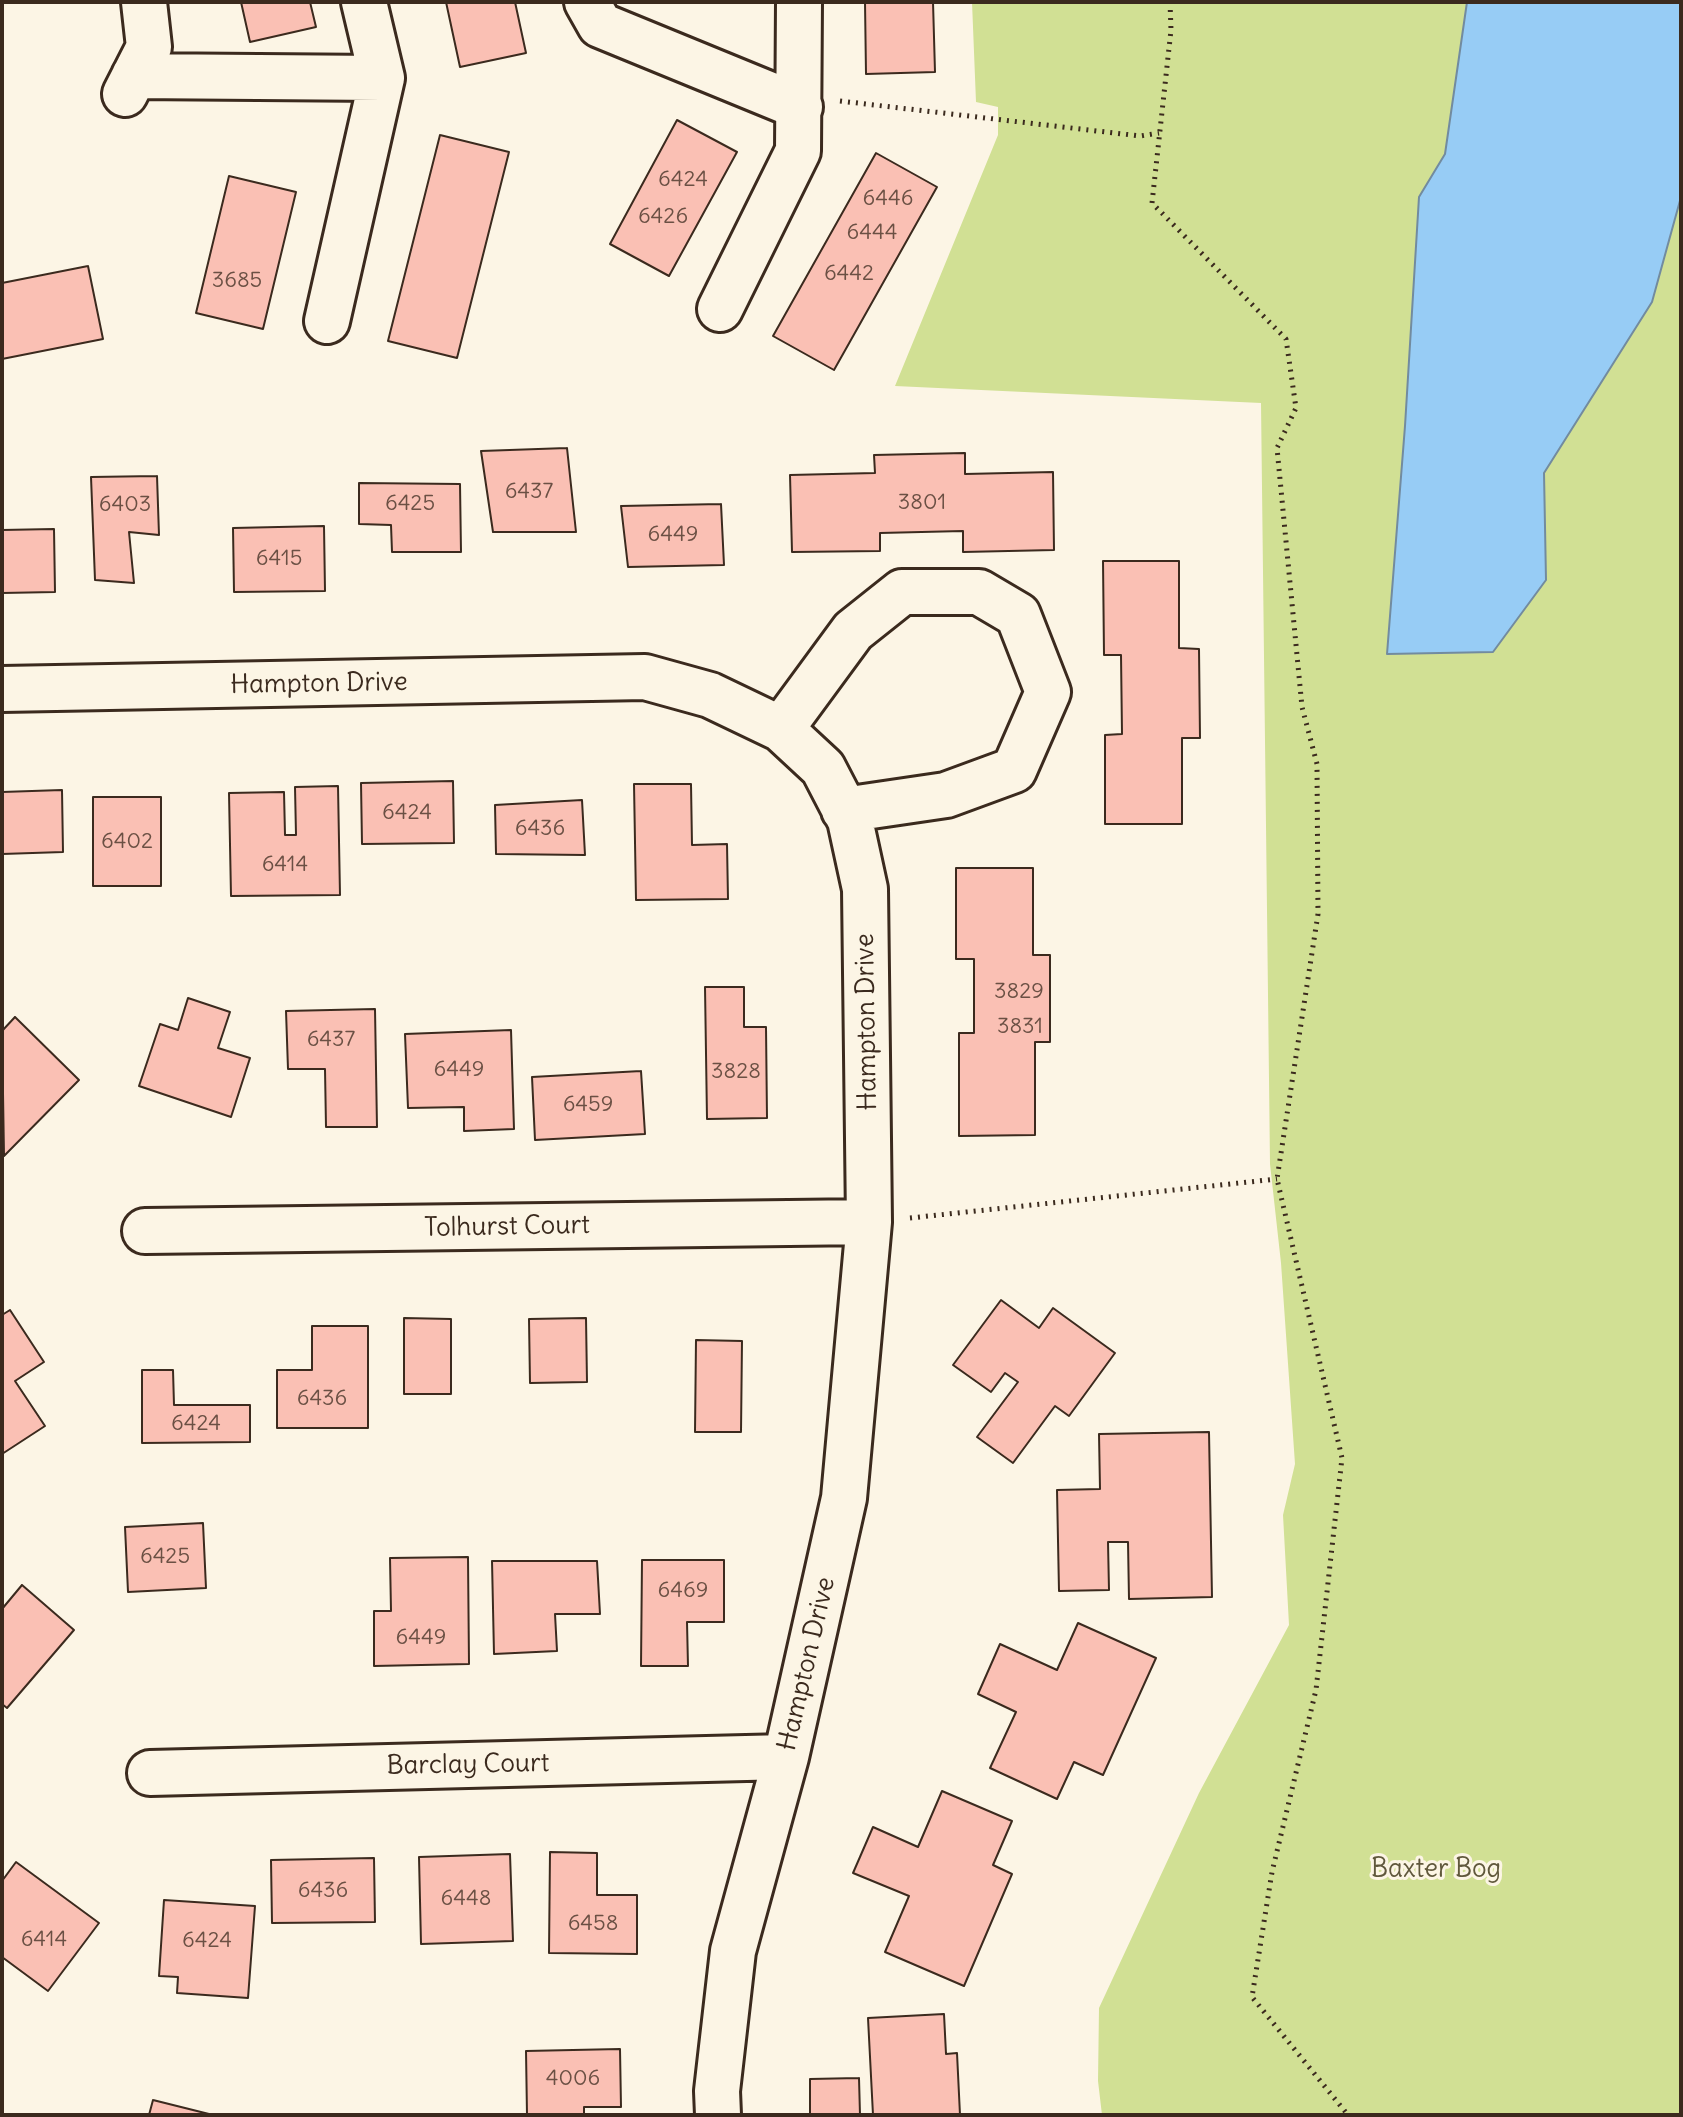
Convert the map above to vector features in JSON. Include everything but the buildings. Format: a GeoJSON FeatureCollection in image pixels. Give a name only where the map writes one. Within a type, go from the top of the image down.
{"type":"FeatureCollection","features":[{"type":"Feature","properties":{"kind":"street"},"geometry":{"type":"LineString","coordinates":[[144,2],[149,47],[130,85],[382,78]]}},
{"type":"Feature","properties":{"kind":"street"},"geometry":{"type":"LineString","coordinates":[[327,321],[382,78],[364,2]]}},
{"type":"Feature","properties":{"kind":"street"},"geometry":{"type":"LineString","coordinates":[[587,2],[600,25],[800,107]]}},
{"type":"Feature","properties":{"kind":"street"},"geometry":{"type":"LineString","coordinates":[[720,309],[798,151],[799,2]]}},
{"type":"Feature","properties":{"kind":"street"},"geometry":{"type":"LineString","coordinates":[[781,729],[853,631],[902,592],[979,592],[1018,615],[1048,692],[1014,770],[946,795],[844,810]]}},
{"type":"Feature","properties":{"kind":"street","name":"Hampton Drive"},"geometry":{"type":"LineString","coordinates":[[2,689],[645,677],[710,695],[781,729],[823,768],[850,820],[865,889],[869,1222],[844,1498],[786,1757],[733,1951],[717,2091],[718,2115]]}},
{"type":"Feature","properties":{"kind":"street","name":"Tolhurst Court"},"geometry":{"type":"LineString","coordinates":[[145,1231],[869,1222]]}},
{"type":"Feature","properties":{"kind":"street","name":"Barclay Court"},"geometry":{"type":"LineString","coordinates":[[150,1773],[786,1757]]}},
{"type":"Feature","properties":{"kind":"path"},"geometry":{"type":"LineString","coordinates":[[1170,2],[1171,30],[1152,203],[1286,339],[1296,408],[1277,448],[1302,707],[1317,764],[1318,914],[1277,1179],[1342,1458],[1316,1690],[1272,1872],[1252,1997],[1348,2115]]}},
{"type":"Feature","properties":{"kind":"path"},"geometry":{"type":"LineString","coordinates":[[800,107],[832,100],[1140,136],[1159,133]]}},
{"type":"Feature","properties":{"kind":"path"},"geometry":{"type":"LineString","coordinates":[[869,1222],[1277,1179]]}},
{"type":"Feature","properties":{"kind":"green space","name":"Baxter Bog"},"geometry":{"type":"Polygon","coordinates":[[[972,2],[1681,2],[1681,2115],[1102,2115],[1098,2081],[1099,2008],[1199,1793],[1289,1625],[1283,1515],[1295,1464],[1281,1263],[1270,1164],[1261,403],[895,386],[998,135],[998,107],[976,102],[972,2]]]}},
{"type":"Feature","properties":{"kind":"water"},"geometry":{"type":"Polygon","coordinates":[[[1467,2],[1681,2],[1681,197],[1652,302],[1544,473],[1546,580],[1493,652],[1387,654],[1419,197],[1445,154],[1467,2]]]}}]}
